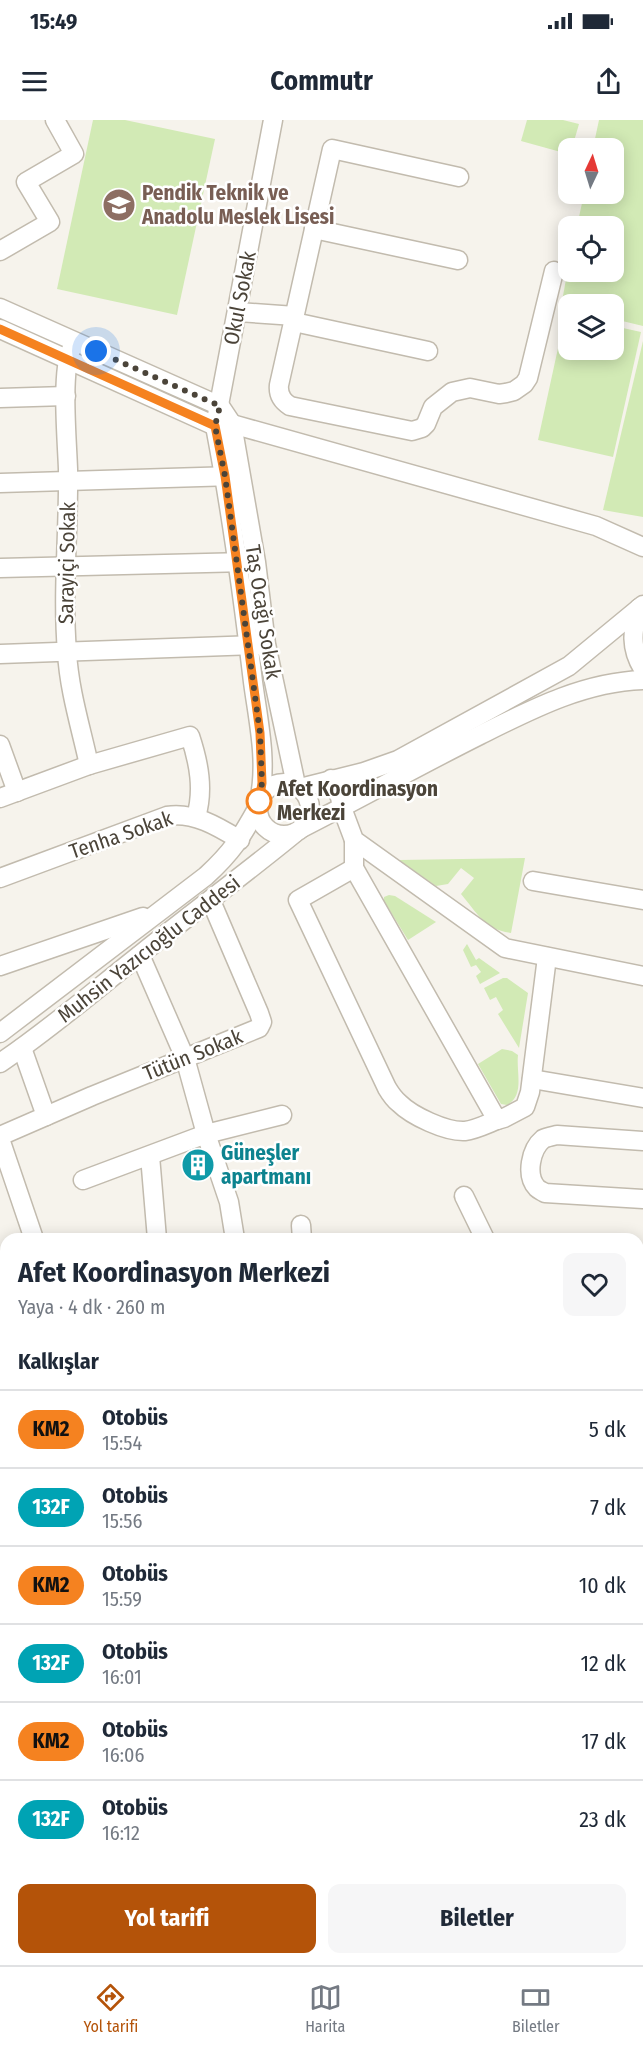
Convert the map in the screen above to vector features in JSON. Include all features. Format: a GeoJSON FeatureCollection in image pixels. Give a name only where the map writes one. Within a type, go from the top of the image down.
{"type":"FeatureCollection","features":[{"type":"Feature","properties":{"kind":"street"},"geometry":{"type":"LineString","coordinates":[[0,251],[50,222],[26,182],[74,154],[55,120]]}},
{"type":"Feature","properties":{"kind":"street","name":"Okul Sokak"},"geometry":{"type":"LineString","coordinates":[[220,406],[273,120]]}},
{"type":"Feature","properties":{"kind":"street"},"geometry":{"type":"LineString","coordinates":[[459,177],[332,150],[279,390],[285,403],[290,406],[412,431],[422,428],[433,407],[452,392],[470,388],[499,394],[514,391],[528,378],[554,271]]}},
{"type":"Feature","properties":{"kind":"street"},"geometry":{"type":"LineString","coordinates":[[314,229],[458,260]]}},
{"type":"Feature","properties":{"kind":"street"},"geometry":{"type":"LineString","coordinates":[[0,308],[220,406]]}},
{"type":"Feature","properties":{"kind":"street"},"geometry":{"type":"LineString","coordinates":[[238,312],[294,319],[429,351]]}},
{"type":"Feature","properties":{"kind":"street"},"geometry":{"type":"LineString","coordinates":[[0,329],[224,425],[596,526],[643,547]]}},
{"type":"Feature","properties":{"kind":"street"},"geometry":{"type":"LineString","coordinates":[[67,359],[75,342]]}},
{"type":"Feature","properties":{"kind":"street","name":"Sarayiçi Sokak"},"geometry":{"type":"LineString","coordinates":[[67,359],[68,535],[64,567],[66,651],[89,765]]}},
{"type":"Feature","properties":{"kind":"street"},"geometry":{"type":"LineString","coordinates":[[0,398],[66,396]]}},
{"type":"Feature","properties":{"kind":"street","name":"Taş Ocağı Sokak"},"geometry":{"type":"LineString","coordinates":[[220,406],[233,476],[256,561],[262,783],[259,804]]}},
{"type":"Feature","properties":{"kind":"street"},"geometry":{"type":"LineString","coordinates":[[0,483],[233,476]]}},
{"type":"Feature","properties":{"kind":"street","name":"Taş Ocağı Sokak"},"geometry":{"type":"LineString","coordinates":[[233,476],[236,563],[298,787]]}},
{"type":"Feature","properties":{"kind":"street"},"geometry":{"type":"LineString","coordinates":[[0,568],[256,561]]}},
{"type":"Feature","properties":{"kind":"street"},"geometry":{"type":"LineString","coordinates":[[641,606],[632,636],[643,669]]}},
{"type":"Feature","properties":{"kind":"street"},"geometry":{"type":"LineString","coordinates":[[298,787],[364,772],[398,760],[569,666],[641,606]]}},
{"type":"Feature","properties":{"kind":"street"},"geometry":{"type":"LineString","coordinates":[[0,654],[257,645]]}},
{"type":"Feature","properties":{"kind":"street","name":"Muhsin Yazıcıoğlu Caddesi"},"geometry":{"type":"LineString","coordinates":[[0,1063],[299,831],[421,764],[539,706],[578,691],[643,680]]}},
{"type":"Feature","properties":{"kind":"street"},"geometry":{"type":"LineString","coordinates":[[0,798],[89,765],[190,736],[199,768],[201,787],[200,804],[196,817]]}},
{"type":"Feature","properties":{"kind":"street"},"geometry":{"type":"LineString","coordinates":[[0,745],[17,792]]}},
{"type":"Feature","properties":{"kind":"street"},"geometry":{"type":"LineString","coordinates":[[331,779],[337,789],[354,840],[354,868],[497,1120]]}},
{"type":"Feature","properties":{"kind":"street"},"geometry":{"type":"LineString","coordinates":[[285,783],[298,787],[306,794],[311,808],[307,823],[299,831],[281,835],[269,830],[260,820],[259,804],[263,793],[277,784],[285,783]]}},
{"type":"Feature","properties":{"kind":"street","name":"Muhsin Yazıcıoğlu Caddesi"},"geometry":{"type":"LineString","coordinates":[[0,1032],[206,876],[227,857],[240,840],[259,804]]}},
{"type":"Feature","properties":{"kind":"street","name":"Tenha Sokak"},"geometry":{"type":"LineString","coordinates":[[0,878],[153,820],[180,814],[196,817],[240,840]]}},
{"type":"Feature","properties":{"kind":"street"},"geometry":{"type":"LineString","coordinates":[[354,840],[505,948],[643,976]]}},
{"type":"Feature","properties":{"kind":"street"},"geometry":{"type":"LineString","coordinates":[[354,868],[298,900],[387,1088],[399,1103],[427,1121],[465,1131],[510,1115],[525,1107],[532,1079],[547,957]]}},
{"type":"Feature","properties":{"kind":"street"},"geometry":{"type":"LineString","coordinates":[[533,881],[643,900]]}},
{"type":"Feature","properties":{"kind":"street","name":"Tütün Sokak"},"geometry":{"type":"LineString","coordinates":[[0,1138],[46,1116],[259,1028],[262,1022],[211,901]]}},
{"type":"Feature","properties":{"kind":"street"},"geometry":{"type":"LineString","coordinates":[[0,966],[156,913]]}},
{"type":"Feature","properties":{"kind":"street"},"geometry":{"type":"LineString","coordinates":[[140,955],[185,1058],[206,1134],[229,1202],[234,1233]]}},
{"type":"Feature","properties":{"kind":"street"},"geometry":{"type":"LineString","coordinates":[[22,1048],[46,1116]]}},
{"type":"Feature","properties":{"kind":"street"},"geometry":{"type":"LineString","coordinates":[[532,1079],[643,1098]]}},
{"type":"Feature","properties":{"kind":"street"},"geometry":{"type":"LineString","coordinates":[[83,1180],[206,1134],[282,1114]]}},
{"type":"Feature","properties":{"kind":"street"},"geometry":{"type":"LineString","coordinates":[[643,1141],[557,1135],[545,1138],[534,1149],[531,1162],[536,1187],[545,1193],[643,1199]]}},
{"type":"Feature","properties":{"kind":"street"},"geometry":{"type":"LineString","coordinates":[[0,1138],[32,1233]]}},
{"type":"Feature","properties":{"kind":"street"},"geometry":{"type":"LineString","coordinates":[[150,1156],[156,1233]]}},
{"type":"Feature","properties":{"kind":"street"},"geometry":{"type":"LineString","coordinates":[[464,1196],[482,1233]]}},
{"type":"Feature","properties":{"kind":"green space"},"geometry":{"type":"Polygon","coordinates":[[[93,120],[125,120],[215,139],[177,315],[57,289],[93,120]]]}},
{"type":"Feature","properties":{"kind":"green space"},"geometry":{"type":"Polygon","coordinates":[[[527,120],[563,120],[579,124],[575,138],[558,138],[558,151],[521,141],[527,120]]]}},
{"type":"Feature","properties":{"kind":"green space"},"geometry":{"type":"Polygon","coordinates":[[[599,120],[643,120],[643,326],[624,321],[624,294],[563,294],[565,282],[624,282],[624,216],[579,216],[582,204],[624,204],[624,138],[595,138],[599,120]]]}},
{"type":"Feature","properties":{"kind":"green space"},"geometry":{"type":"Polygon","coordinates":[[[624,328],[641,332],[613,457],[538,440],[558,348],[558,360],[624,360],[624,328]]]}},
{"type":"Feature","properties":{"kind":"green space"},"geometry":{"type":"Polygon","coordinates":[[[643,341],[643,517],[603,510],[643,341]]]}},
{"type":"Feature","properties":{"kind":"green space"},"geometry":{"type":"Polygon","coordinates":[[[525,858],[511,933],[488,924],[461,894],[474,878],[461,868],[448,884],[436,886],[399,860],[525,858]]]}},
{"type":"Feature","properties":{"kind":"green space"},"geometry":{"type":"Polygon","coordinates":[[[395,896],[436,922],[408,940],[384,901],[384,897],[395,896]]]}},
{"type":"Feature","properties":{"kind":"green space"},"geometry":{"type":"Polygon","coordinates":[[[467,944],[476,960],[479,958],[500,973],[480,984],[476,976],[481,972],[476,965],[471,967],[463,950],[467,944]]]}},
{"type":"Feature","properties":{"kind":"green space"},"geometry":{"type":"Polygon","coordinates":[[[507,978],[528,993],[519,1048],[498,1014],[503,1010],[496,997],[490,1000],[484,988],[507,978]]]}},
{"type":"Feature","properties":{"kind":"green space"},"geometry":{"type":"Polygon","coordinates":[[[502,1049],[518,1055],[518,1090],[513,1101],[507,1105],[501,1104],[478,1064],[502,1049]]]}},
{"type":"Feature","properties":{"kind":"bus line","name":"KM2"},"geometry":{"type":"LineString","coordinates":[[0,329],[215,426],[225,476],[260,733],[262,783],[259,801]]}},
{"type":"Feature","properties":{"kind":"place","name":"Pendik Teknik ve Anadolu Meslek Lisesi"},"geometry":{"type":"Point","coordinates":[119,205]}},
{"type":"Feature","properties":{"kind":"place","name":"Afet Koordinasyon Merkezi"},"geometry":{"type":"Point","coordinates":[259,801]}},
{"type":"Feature","properties":{"kind":"place","name":"Güneşler apartmanı"},"geometry":{"type":"Point","coordinates":[198,1165]}},
{"type":"Feature","properties":{"kind":"route"},"geometry":{"type":"LineString","coordinates":[[96,351],[220,406],[215,426],[225,476],[260,733],[262,783],[259,801]]}}]}
